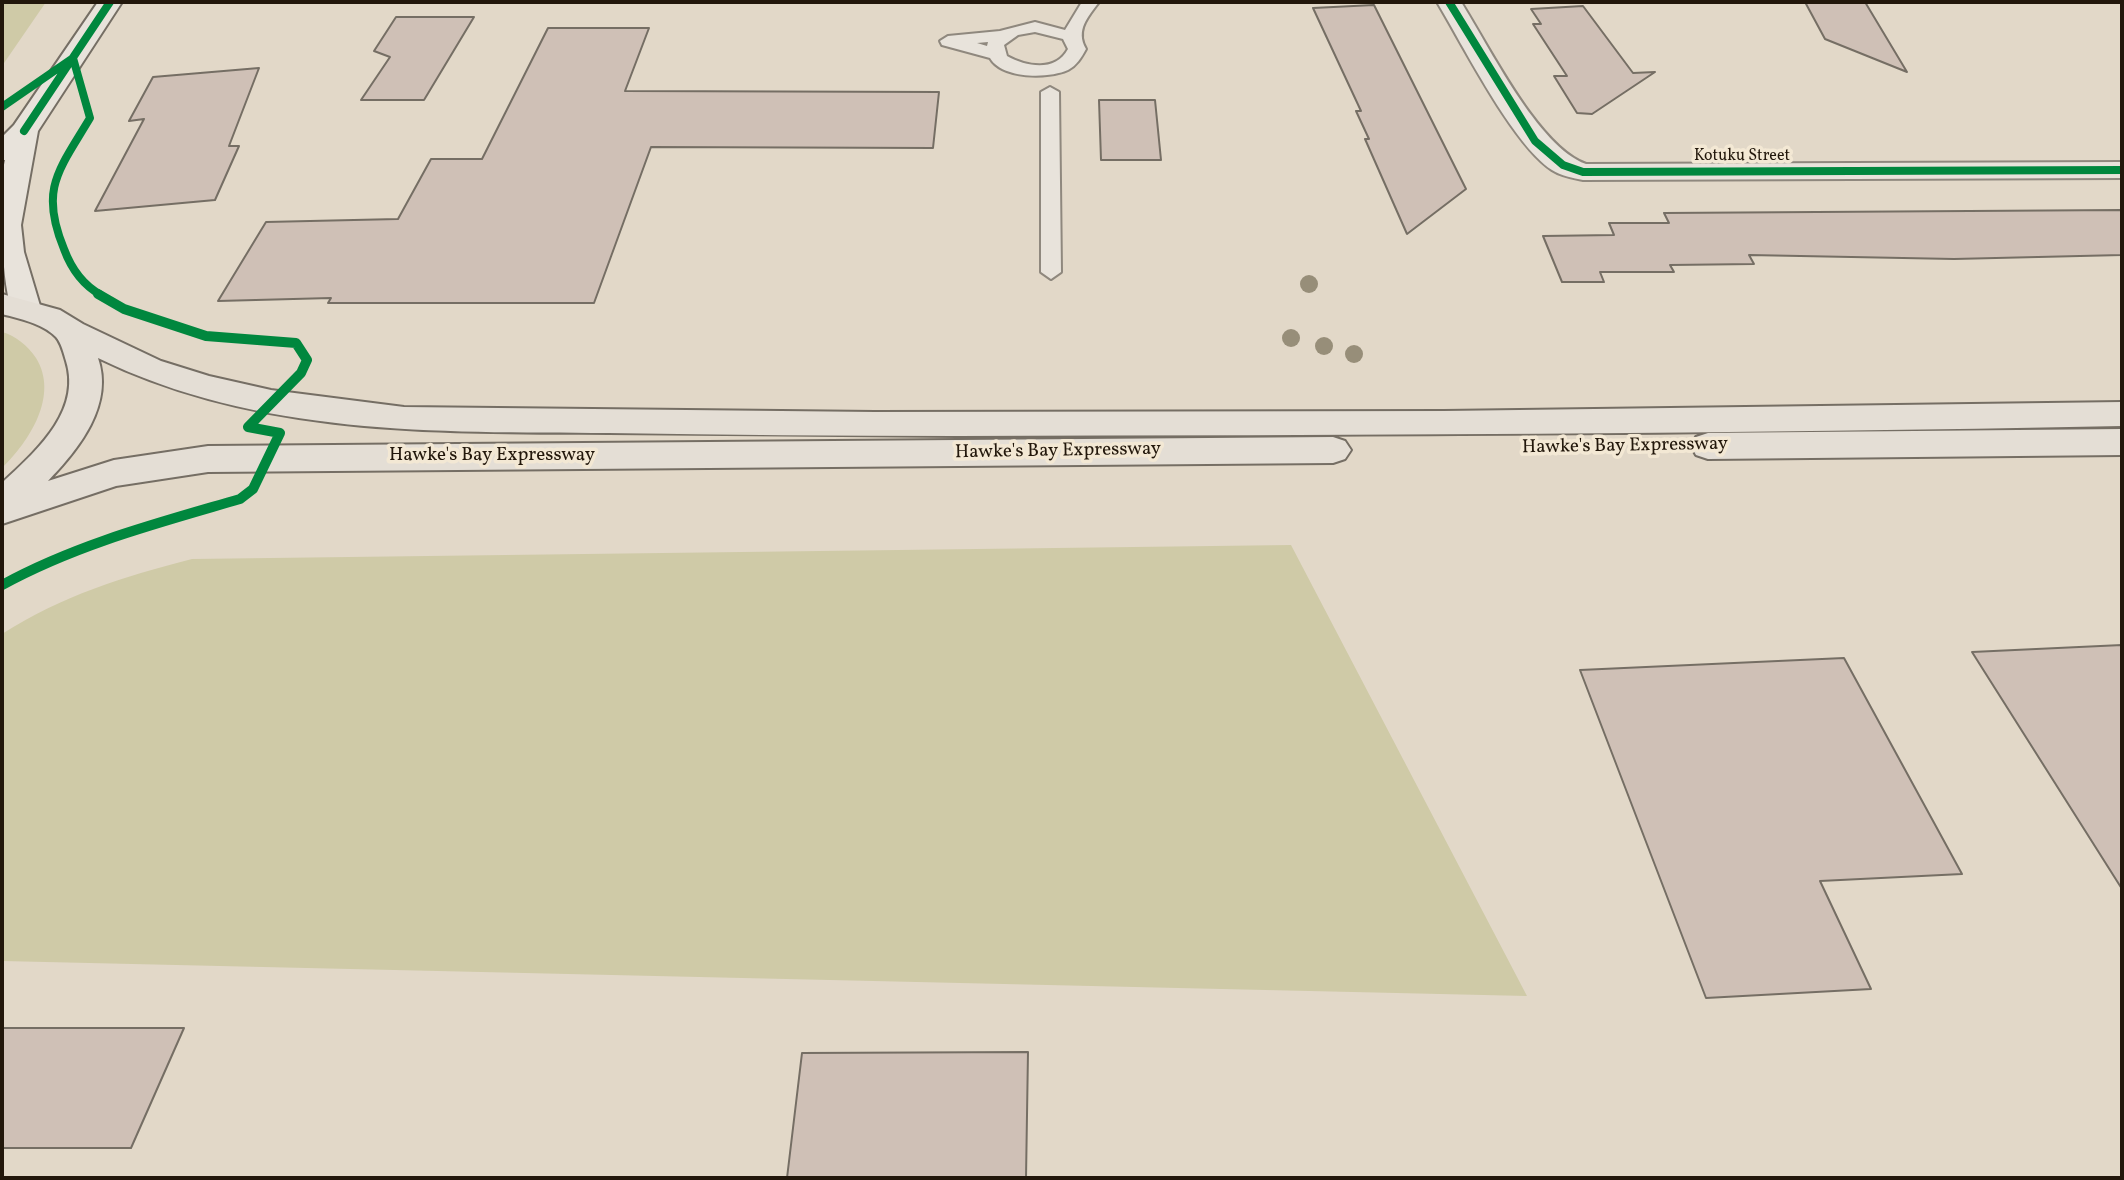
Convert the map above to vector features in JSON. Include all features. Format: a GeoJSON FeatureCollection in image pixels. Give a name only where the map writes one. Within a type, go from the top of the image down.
{"type":"FeatureCollection","features":[{"type":"Feature","properties":{"kind":"highway","name":"Hawke's Bay Expressway"},"geometry":{"type":"LineString","coordinates":[[13,307],[49,317],[72,332],[149,369],[205,387],[271,402],[404,419],[862,424],[1444,423],[2122,414]]}},
{"type":"Feature","properties":{"kind":"highway"},"geometry":{"type":"LineString","coordinates":[[2,504],[58,450],[74,421],[85,393],[86,374],[72,332]]}},
{"type":"Feature","properties":{"kind":"highway","name":"Hawke's Bay Expressway"},"geometry":{"type":"LineString","coordinates":[[2,510],[114,473],[160,464],[244,458],[2122,442]]}},
{"type":"Feature","properties":{"kind":"street"},"geometry":{"type":"LineString","coordinates":[[2,152],[24,131],[110,2]]}},
{"type":"Feature","properties":{"kind":"street","name":"Kotuku Street"},"geometry":{"type":"LineString","coordinates":[[1449,2],[1535,141],[1563,165],[1583,172],[2122,170]]}},
{"type":"Feature","properties":{"kind":"street"},"geometry":{"type":"LineString","coordinates":[[13,307],[6,225],[24,131]]}},
{"type":"Feature","properties":{"kind":"lane"},"geometry":{"type":"LineString","coordinates":[[1020,69],[1059,66],[1075,55],[1077,49],[1072,27],[1078,15],[1091,2]]}},
{"type":"Feature","properties":{"kind":"lane"},"geometry":{"type":"LineString","coordinates":[[1050,92],[996,54],[948,41],[1003,36],[1021,29],[1044,27],[1078,15]]}},
{"type":"Feature","properties":{"kind":"lane"},"geometry":{"type":"LineString","coordinates":[[1044,27],[1060,31],[1073,39]]}},
{"type":"Feature","properties":{"kind":"lane"},"geometry":{"type":"LineString","coordinates":[[996,54],[995,45],[1003,36]]}},
{"type":"Feature","properties":{"kind":"lane"},"geometry":{"type":"LineString","coordinates":[[1051,272],[1050,92],[1059,66]]}},
{"type":"Feature","properties":{"kind":"shaded area"},"geometry":{"type":"Polygon","coordinates":[[[2,2],[46,2],[2,66],[2,2]]]}},
{"type":"Feature","properties":{"kind":"shaded area"},"geometry":{"type":"Polygon","coordinates":[[[2,332],[16,338],[33,354],[42,372],[44,387],[43,402],[31,431],[2,468],[2,332]]]}},
{"type":"Feature","properties":{"kind":"shaded area"},"geometry":{"type":"Polygon","coordinates":[[[1291,545],[1527,996],[2,961],[2,634],[71,598],[141,573],[192,559],[1291,545]]]}},
{"type":"Feature","properties":{"kind":"building"},"geometry":{"type":"Polygon","coordinates":[[[1805,2],[1865,2],[1907,72],[1825,39],[1805,2]]]}},
{"type":"Feature","properties":{"kind":"building"},"geometry":{"type":"Polygon","coordinates":[[[1374,5],[1466,189],[1407,234],[1365,139],[1369,139],[1356,111],[1361,111],[1313,8],[1374,5]]]}},
{"type":"Feature","properties":{"kind":"building"},"geometry":{"type":"Polygon","coordinates":[[[1583,6],[1633,73],[1655,72],[1592,114],[1577,113],[1554,76],[1567,76],[1533,24],[1541,24],[1531,9],[1583,6]]]}},
{"type":"Feature","properties":{"kind":"building"},"geometry":{"type":"Polygon","coordinates":[[[396,17],[474,17],[424,100],[361,100],[390,57],[374,51],[396,17]]]}},
{"type":"Feature","properties":{"kind":"building"},"geometry":{"type":"Polygon","coordinates":[[[548,28],[649,28],[625,91],[939,92],[933,148],[651,147],[594,303],[328,303],[331,298],[218,301],[266,222],[398,219],[431,159],[482,159],[548,28]]]}},
{"type":"Feature","properties":{"kind":"building"},"geometry":{"type":"Polygon","coordinates":[[[259,68],[229,146],[239,146],[215,200],[95,211],[144,119],[129,121],[153,77],[259,68]]]}},
{"type":"Feature","properties":{"kind":"building"},"geometry":{"type":"Polygon","coordinates":[[[1099,100],[1155,100],[1161,160],[1101,160],[1099,100]]]}},
{"type":"Feature","properties":{"kind":"building"},"geometry":{"type":"Polygon","coordinates":[[[2122,210],[2122,255],[1954,259],[1749,255],[1754,264],[1670,265],[1674,272],[1600,272],[1604,282],[1562,282],[1543,236],[1614,235],[1609,223],[1669,223],[1664,213],[2122,210]]]}},
{"type":"Feature","properties":{"kind":"building"},"geometry":{"type":"Polygon","coordinates":[[[2122,645],[2122,889],[1972,652],[2122,645]]]}},
{"type":"Feature","properties":{"kind":"building"},"geometry":{"type":"Polygon","coordinates":[[[1844,658],[1962,874],[1820,881],[1871,989],[1706,998],[1580,670],[1844,658]]]}},
{"type":"Feature","properties":{"kind":"building"},"geometry":{"type":"Polygon","coordinates":[[[2,1028],[184,1028],[131,1148],[2,1148],[2,1028]]]}},
{"type":"Feature","properties":{"kind":"building"},"geometry":{"type":"Polygon","coordinates":[[[1028,1052],[1026,1178],[787,1178],[802,1053],[1028,1052]]]}},
{"type":"Feature","properties":{"kind":"cycle path"},"geometry":{"type":"LineString","coordinates":[[24,131],[110,2]]}},
{"type":"Feature","properties":{"kind":"cycle path"},"geometry":{"type":"LineString","coordinates":[[1449,2],[1535,141],[1563,165],[1583,172],[2122,170]]}},
{"type":"Feature","properties":{"kind":"cycle path"},"geometry":{"type":"LineString","coordinates":[[2,107],[73,58],[90,118],[58,172],[50,201],[54,226],[68,260],[88,288],[124,309],[206,336],[296,343],[307,360],[301,373],[248,427],[280,433],[253,489],[240,499],[99,541],[48,560],[2,585]]}}]}
